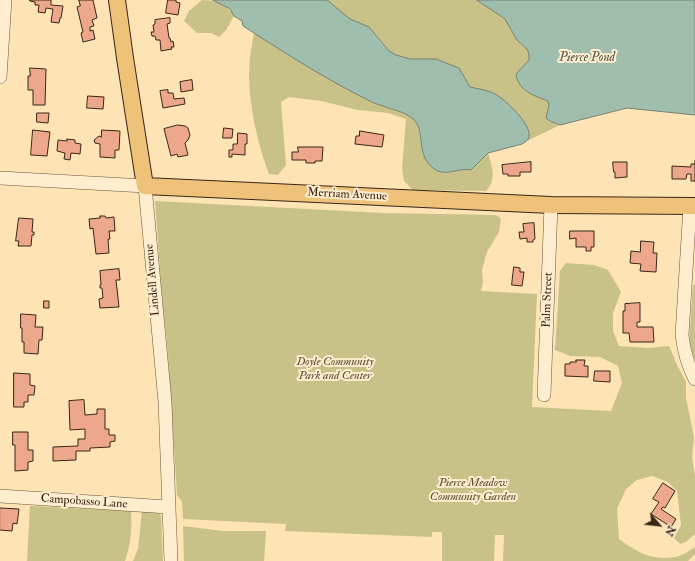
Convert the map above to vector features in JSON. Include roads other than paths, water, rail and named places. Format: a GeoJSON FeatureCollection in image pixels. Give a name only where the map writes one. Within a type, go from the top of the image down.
{"type":"FeatureCollection","features":[{"type":"Feature","properties":{"kind":"main road","name":"Lindell Avenue"},"geometry":{"type":"LineString","coordinates":[[117,0],[145,186]]}},
{"type":"Feature","properties":{"kind":"main road","name":"Merriam Avenue"},"geometry":{"type":"LineString","coordinates":[[145,186],[551,205],[692,206]]}},
{"type":"Feature","properties":{"kind":"street"},"geometry":{"type":"LineString","coordinates":[[0,78],[5,0]]}},
{"type":"Feature","properties":{"kind":"street","name":"Merriam Avenue"},"geometry":{"type":"LineString","coordinates":[[0,178],[145,186]]}},
{"type":"Feature","properties":{"kind":"street","name":"Lindell Avenue"},"geometry":{"type":"LineString","coordinates":[[145,186],[165,402],[171,561]]}},
{"type":"Feature","properties":{"kind":"street","name":"Palm Street"},"geometry":{"type":"LineString","coordinates":[[544,395],[551,205]]}},
{"type":"Feature","properties":{"kind":"street"},"geometry":{"type":"LineString","coordinates":[[692,206],[682,335],[684,351],[695,379]]}},
{"type":"Feature","properties":{"kind":"street","name":"Campobasso Lane"},"geometry":{"type":"LineString","coordinates":[[0,496],[168,507]]}},
{"type":"Feature","properties":{"kind":"water"},"geometry":{"type":"Polygon","coordinates":[[[213,0],[327,0],[350,19],[369,27],[389,51],[396,55],[410,59],[436,59],[459,68],[470,87],[492,93],[500,97],[517,113],[529,132],[529,138],[522,144],[488,153],[471,170],[466,169],[447,172],[438,171],[433,168],[424,156],[417,123],[410,116],[372,102],[286,54],[243,26],[242,21],[234,16],[230,9],[213,0]]]}},
{"type":"Feature","properties":{"kind":"water","name":"Pierce Pond"},"geometry":{"type":"Polygon","coordinates":[[[477,0],[695,0],[695,115],[627,108],[560,125],[550,121],[546,118],[549,105],[548,101],[528,92],[517,80],[516,74],[529,60],[527,49],[517,40],[505,19],[477,0]]]}},
{"type":"Feature","properties":{"kind":"park label","name":"Doyle Community Park and Center"},"geometry":{"type":"Point","coordinates":[335,369]}},
{"type":"Feature","properties":{"kind":"park label","name":"Pierce Meadow Community Garden"},"geometry":{"type":"Point","coordinates":[473,490]}}]}
